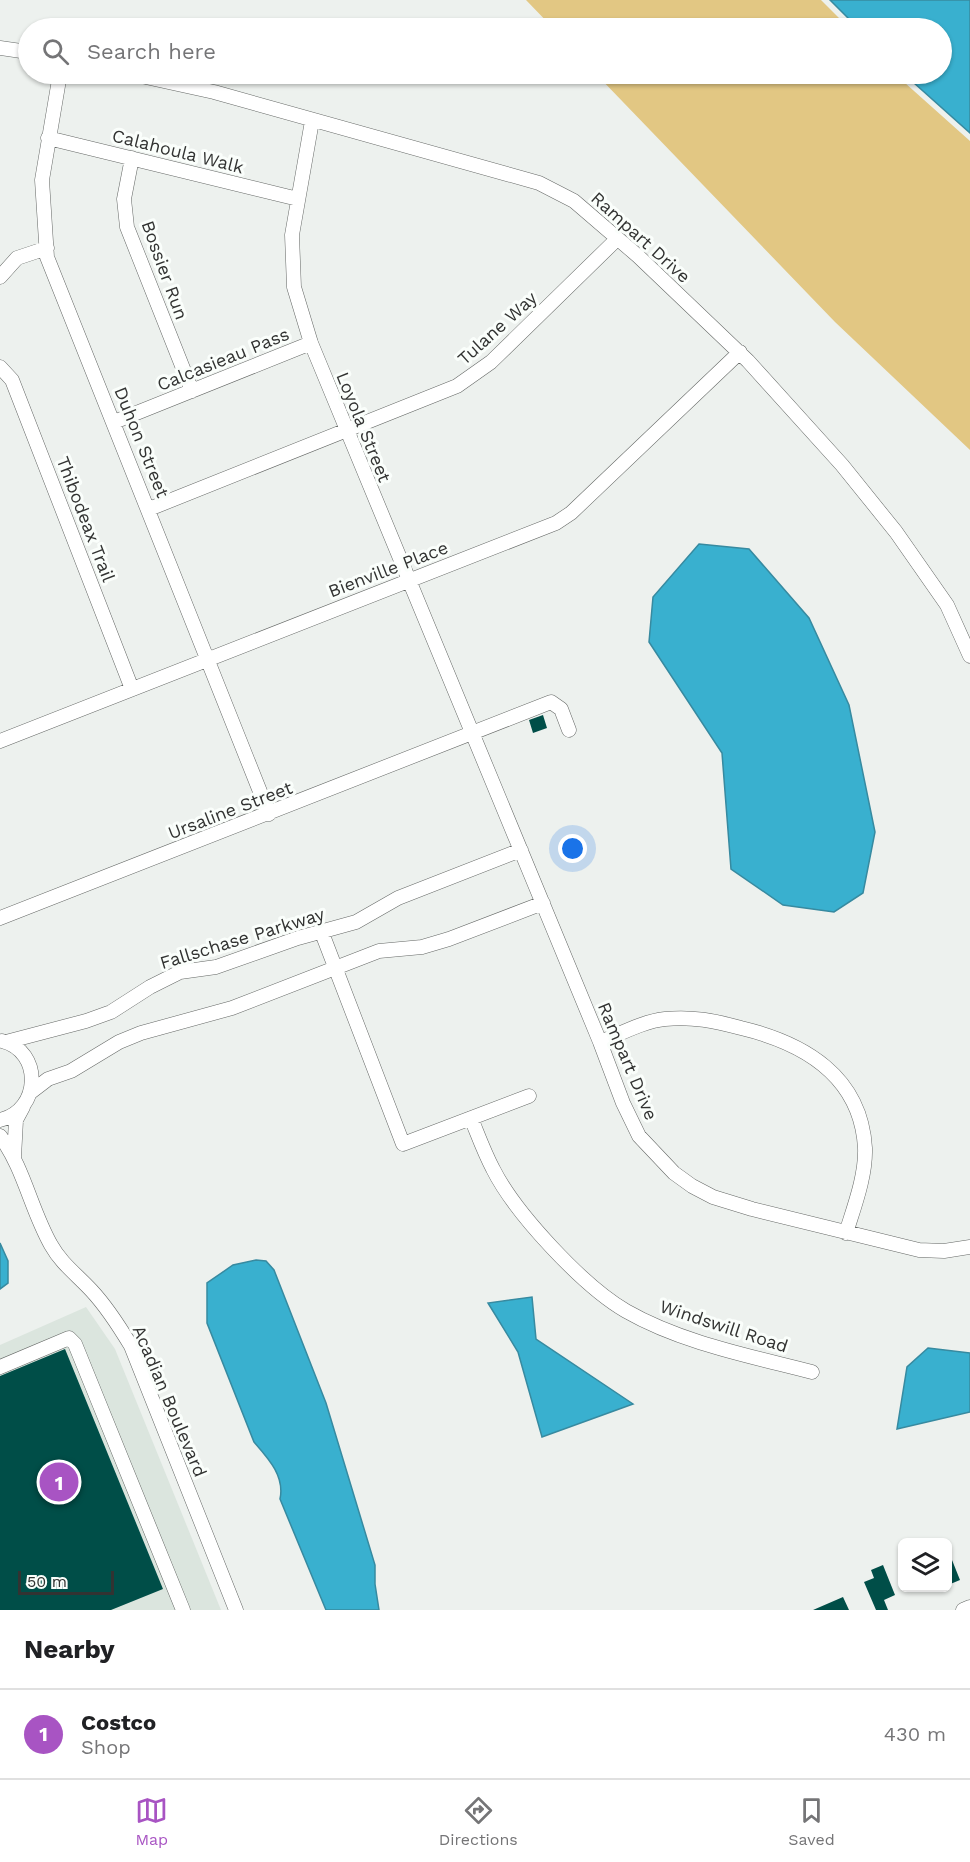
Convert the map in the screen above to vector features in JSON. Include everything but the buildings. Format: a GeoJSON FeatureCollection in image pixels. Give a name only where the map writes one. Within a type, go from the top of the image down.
{"type":"FeatureCollection","features":[{"type":"Feature","properties":{"kind":"street"},"geometry":{"type":"LineString","coordinates":[[0,48],[18,51]]}},
{"type":"Feature","properties":{"kind":"street","name":"Duhon Street"},"geometry":{"type":"LineString","coordinates":[[58,84],[42,180],[47,257],[269,814]]}},
{"type":"Feature","properties":{"kind":"street","name":"Rampart Drive"},"geometry":{"type":"LineString","coordinates":[[178,84],[214,92],[539,183],[574,201],[740,352],[842,465],[896,532],[946,605],[970,656]]}},
{"type":"Feature","properties":{"kind":"street","name":"Loyola Street"},"geometry":{"type":"LineString","coordinates":[[312,121],[292,235],[294,287],[311,343],[472,733]]}},
{"type":"Feature","properties":{"kind":"street","name":"Calahoula Walk"},"geometry":{"type":"LineString","coordinates":[[48,138],[298,199]]}},
{"type":"Feature","properties":{"kind":"street","name":"Bossier Run"},"geometry":{"type":"LineString","coordinates":[[132,158],[124,200],[127,227],[192,391]]}},
{"type":"Feature","properties":{"kind":"street","name":"Tulane Way"},"geometry":{"type":"LineString","coordinates":[[149,509],[457,386],[491,362],[617,239]]}},
{"type":"Feature","properties":{"kind":"street"},"geometry":{"type":"LineString","coordinates":[[0,277],[17,258],[46,248]]}},
{"type":"Feature","properties":{"kind":"street","name":"Calcasieau Pass"},"geometry":{"type":"LineString","coordinates":[[114,422],[311,343]]}},
{"type":"Feature","properties":{"kind":"street","name":"Bienville Place"},"geometry":{"type":"LineString","coordinates":[[0,741],[556,523],[572,513],[740,352]]}},
{"type":"Feature","properties":{"kind":"street","name":"Thibodeax Trail"},"geometry":{"type":"LineString","coordinates":[[0,366],[12,380],[132,689]]}},
{"type":"Feature","properties":{"kind":"street","name":"Ursaline Street"},"geometry":{"type":"LineString","coordinates":[[0,918],[551,702],[561,709],[569,730]]}},
{"type":"Feature","properties":{"kind":"street","name":"Rampart Drive"},"geometry":{"type":"LineString","coordinates":[[472,733],[623,1103],[639,1136],[674,1173],[713,1197],[846,1233],[919,1250],[944,1251],[970,1247]]}},
{"type":"Feature","properties":{"kind":"street","name":"Fallschase Parkway"},"geometry":{"type":"LineString","coordinates":[[3,1041],[86,1021],[111,1012],[150,987],[180,972],[216,967],[298,938],[356,922],[398,898],[521,850]]}},
{"type":"Feature","properties":{"kind":"street"},"geometry":{"type":"LineString","coordinates":[[31,1092],[48,1079],[72,1071],[119,1042],[141,1033],[232,1008],[379,951],[422,947],[448,939],[543,903]]}},
{"type":"Feature","properties":{"kind":"street"},"geometry":{"type":"LineString","coordinates":[[322,933],[403,1144],[529,1096]]}},
{"type":"Feature","properties":{"kind":"street"},"geometry":{"type":"LineString","coordinates":[[600,1042],[662,1019],[690,1017],[710,1019],[772,1036],[808,1053],[834,1075],[852,1099],[862,1127],[865,1150],[862,1174],[846,1233]]}},
{"type":"Feature","properties":{"kind":"street"},"geometry":{"type":"LineString","coordinates":[[3,1041],[15,1047],[28,1062],[32,1072],[31,1092]]}},
{"type":"Feature","properties":{"kind":"street","name":"Acadian Boulevard"},"geometry":{"type":"LineString","coordinates":[[14,1157],[16,1120],[31,1092]]}},
{"type":"Feature","properties":{"kind":"street"},"geometry":{"type":"LineString","coordinates":[[0,1119],[16,1113],[24,1105]]}},
{"type":"Feature","properties":{"kind":"street","name":"Windswill Road"},"geometry":{"type":"LineString","coordinates":[[471,1118],[493,1170],[517,1204],[584,1279],[625,1310],[672,1332],[812,1372]]}},
{"type":"Feature","properties":{"kind":"street","name":"Acadian Boulevard"},"geometry":{"type":"LineString","coordinates":[[0,1136],[14,1157],[50,1244],[62,1262],[115,1318],[130,1346],[236,1610]]}},
{"type":"Feature","properties":{"kind":"street"},"geometry":{"type":"LineString","coordinates":[[0,1367],[69,1338],[75,1344],[183,1610]]}},
{"type":"Feature","properties":{"kind":"street"},"geometry":{"type":"LineString","coordinates":[[963,1610],[970,1607]]}},
{"type":"Feature","properties":{"kind":"shaded area"},"geometry":{"type":"Polygon","coordinates":[[[526,0],[821,0],[839,18],[543,18],[526,0]]]}},
{"type":"Feature","properties":{"kind":"shaded area"},"geometry":{"type":"Polygon","coordinates":[[[606,84],[906,84],[970,141],[970,450],[835,322],[606,84]]]}},
{"type":"Feature","properties":{"kind":"shaded area"},"geometry":{"type":"Polygon","coordinates":[[[86,1307],[115,1349],[221,1610],[0,1610],[0,1345],[86,1307]]]}},
{"type":"Feature","properties":{"kind":"water"},"geometry":{"type":"Polygon","coordinates":[[[830,0],[970,0],[970,133],[915,84],[952,84],[952,18],[848,18],[830,0]]]}},
{"type":"Feature","properties":{"kind":"water"},"geometry":{"type":"Polygon","coordinates":[[[699,544],[749,549],[809,618],[849,705],[875,832],[863,893],[834,912],[783,905],[731,869],[722,753],[649,642],[653,597],[699,544]]]}},
{"type":"Feature","properties":{"kind":"water"},"geometry":{"type":"Polygon","coordinates":[[[0,1243],[8,1261],[8,1283],[0,1289],[0,1243]]]}},
{"type":"Feature","properties":{"kind":"water"},"geometry":{"type":"Polygon","coordinates":[[[256,1260],[266,1261],[274,1270],[326,1403],[375,1565],[379,1610],[326,1610],[280,1499],[278,1475],[254,1442],[207,1323],[207,1283],[233,1265],[256,1260]]]}},
{"type":"Feature","properties":{"kind":"water"},"geometry":{"type":"Polygon","coordinates":[[[532,1297],[536,1339],[633,1404],[542,1437],[518,1352],[488,1303],[532,1297]]]}},
{"type":"Feature","properties":{"kind":"water"},"geometry":{"type":"Polygon","coordinates":[[[928,1348],[970,1353],[970,1412],[897,1429],[907,1367],[928,1348]]]}},
{"type":"Feature","properties":{"kind":"place","name":"Costco"},"geometry":{"type":"Point","coordinates":[59,1482]}}]}
